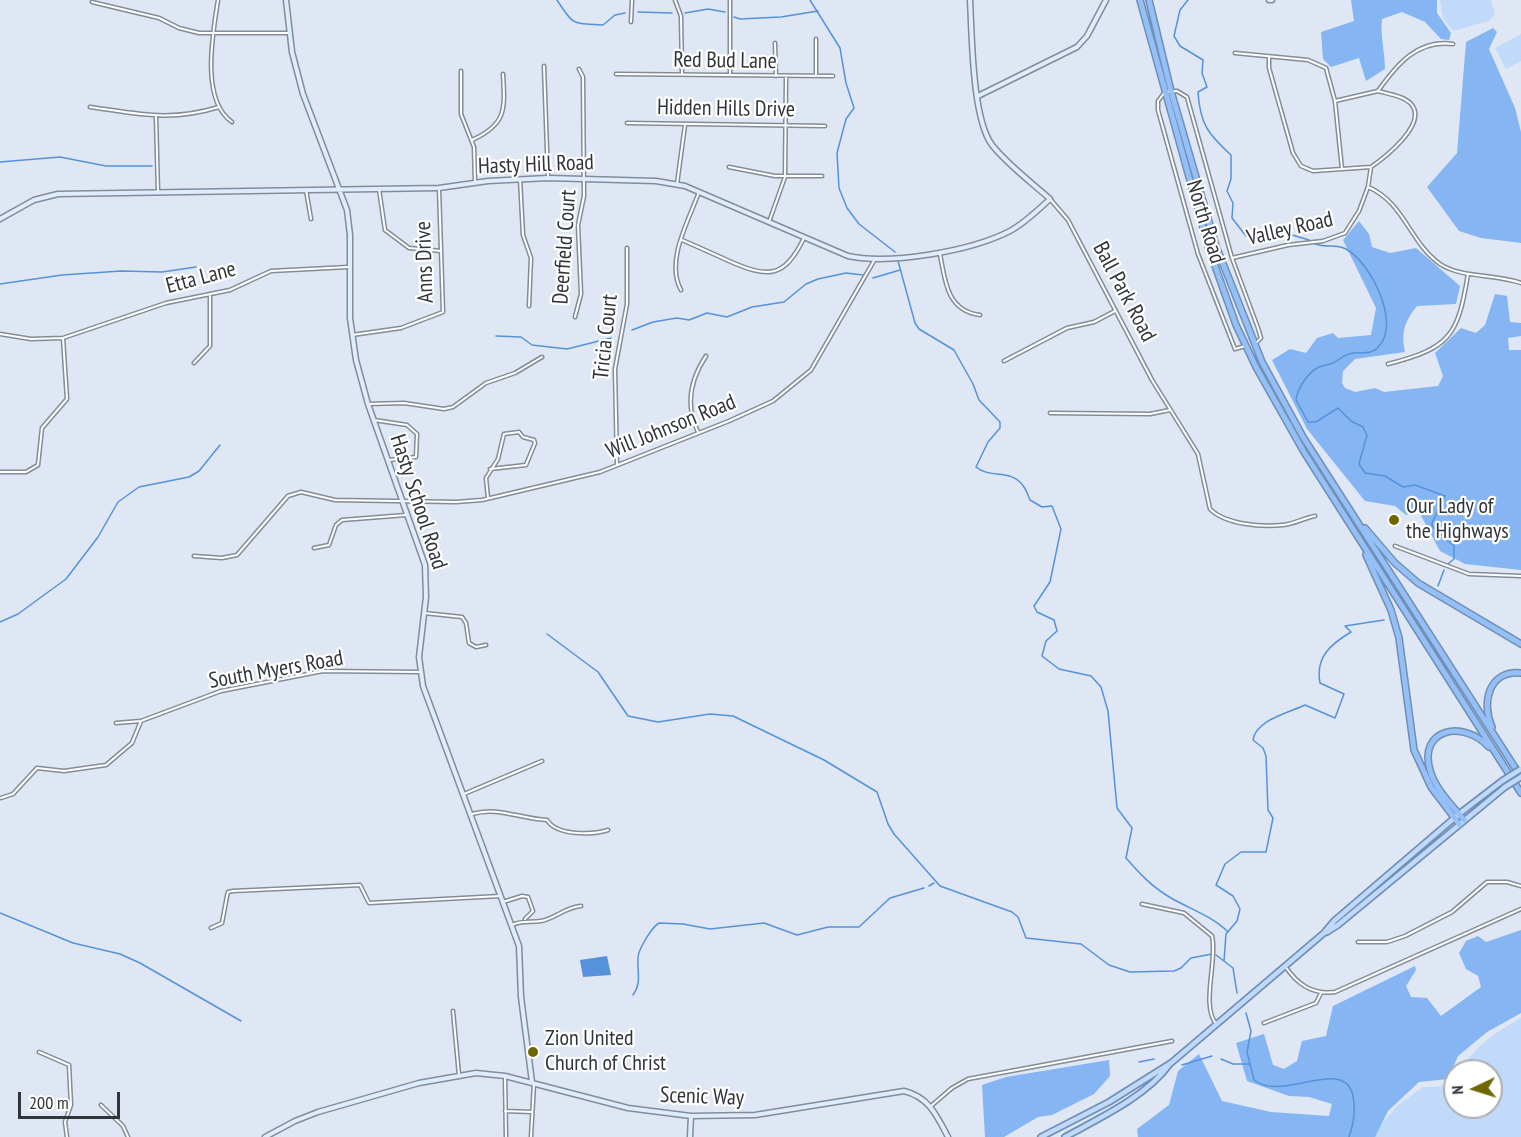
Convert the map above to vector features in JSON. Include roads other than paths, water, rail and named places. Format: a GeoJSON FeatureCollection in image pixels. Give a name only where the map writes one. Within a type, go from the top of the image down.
{"type":"FeatureCollection","features":[{"type":"Feature","properties":{"kind":"highway"},"geometry":{"type":"LineString","coordinates":[[1140,0],[1216,246],[1254,344],[1297,427],[1521,777]]}},
{"type":"Feature","properties":{"kind":"highway"},"geometry":{"type":"LineString","coordinates":[[1148,2],[1168,92],[1209,249],[1246,345],[1284,419],[1521,793]]}},
{"type":"Feature","properties":{"kind":"highway"},"geometry":{"type":"LineString","coordinates":[[1349,508],[1395,563],[1418,583],[1521,644]]}},
{"type":"Feature","properties":{"kind":"highway"},"geometry":{"type":"LineString","coordinates":[[1348,521],[1377,575],[1391,610],[1399,638],[1414,750],[1431,787],[1461,822]]}},
{"type":"Feature","properties":{"kind":"highway"},"geometry":{"type":"LineString","coordinates":[[1500,745],[1489,720],[1487,696],[1496,680],[1505,675],[1521,673]]}},
{"type":"Feature","properties":{"kind":"highway"},"geometry":{"type":"LineString","coordinates":[[1456,816],[1430,770],[1429,751],[1434,740],[1450,731],[1469,732],[1486,744],[1500,760]]}},
{"type":"Feature","properties":{"kind":"main road"},"geometry":{"type":"LineString","coordinates":[[1065,1137],[1119,1106],[1152,1083],[1171,1063],[1324,933],[1334,921],[1456,816],[1521,769]]}},
{"type":"Feature","properties":{"kind":"main road"},"geometry":{"type":"LineString","coordinates":[[1324,933],[1338,925],[1461,822],[1521,777]]}},
{"type":"Feature","properties":{"kind":"main road"},"geometry":{"type":"LineString","coordinates":[[1041,1137],[1109,1102],[1171,1063]]}},
{"type":"Feature","properties":{"kind":"street"},"geometry":{"type":"LineString","coordinates":[[218,0],[211,71],[219,107],[224,117],[232,122]]}},
{"type":"Feature","properties":{"kind":"street","name":"Hasty School Road"},"geometry":{"type":"LineString","coordinates":[[286,0],[289,33],[303,94],[349,222],[352,335],[368,404],[404,500],[425,565],[427,585],[420,642],[420,672],[427,700],[512,925],[521,960],[521,997],[533,1082]]}},
{"type":"Feature","properties":{"kind":"street"},"geometry":{"type":"LineString","coordinates":[[631,22],[632,0]]}},
{"type":"Feature","properties":{"kind":"street"},"geometry":{"type":"LineString","coordinates":[[675,0],[681,16],[682,75]]}},
{"type":"Feature","properties":{"kind":"street"},"geometry":{"type":"LineString","coordinates":[[730,0],[730,76]]}},
{"type":"Feature","properties":{"kind":"street","name":"Ball Park Road"},"geometry":{"type":"LineString","coordinates":[[970,0],[978,96],[982,120],[992,144],[1050,199],[1068,220],[1115,311],[1170,410],[1198,454],[1207,503],[1215,514],[1233,521],[1274,525],[1295,523],[1315,516]]}},
{"type":"Feature","properties":{"kind":"street"},"geometry":{"type":"LineString","coordinates":[[978,96],[1077,47],[1087,36],[1106,0]]}},
{"type":"Feature","properties":{"kind":"street"},"geometry":{"type":"LineString","coordinates":[[92,2],[159,18],[190,32],[289,33]]}},
{"type":"Feature","properties":{"kind":"street"},"geometry":{"type":"LineString","coordinates":[[816,39],[816,76]]}},
{"type":"Feature","properties":{"kind":"street"},"geometry":{"type":"LineString","coordinates":[[775,43],[776,76]]}},
{"type":"Feature","properties":{"kind":"street"},"geometry":{"type":"LineString","coordinates":[[1378,91],[1394,69],[1415,51],[1428,44],[1453,44]]}},
{"type":"Feature","properties":{"kind":"street"},"geometry":{"type":"LineString","coordinates":[[1235,53],[1321,64],[1330,73],[1342,169]]}},
{"type":"Feature","properties":{"kind":"street"},"geometry":{"type":"LineString","coordinates":[[1269,57],[1269,68],[1296,162],[1306,170],[1371,167],[1396,147],[1411,127],[1415,115],[1414,109],[1407,101],[1378,91],[1335,101]]}},
{"type":"Feature","properties":{"kind":"street"},"geometry":{"type":"LineString","coordinates":[[544,66],[548,178]]}},
{"type":"Feature","properties":{"kind":"street","name":"Deerfield Court"},"geometry":{"type":"LineString","coordinates":[[575,317],[581,294],[578,225],[584,203],[585,178],[583,77],[579,69]]}},
{"type":"Feature","properties":{"kind":"street"},"geometry":{"type":"LineString","coordinates":[[460,70],[461,114],[472,140],[475,182]]}},
{"type":"Feature","properties":{"kind":"street"},"geometry":{"type":"LineString","coordinates":[[472,140],[489,132],[501,119],[504,105],[503,74]]}},
{"type":"Feature","properties":{"kind":"street","name":"Red Bud Lane"},"geometry":{"type":"LineString","coordinates":[[616,74],[833,76]]}},
{"type":"Feature","properties":{"kind":"street"},"geometry":{"type":"LineString","coordinates":[[770,222],[785,177],[786,76]]}},
{"type":"Feature","properties":{"kind":"street"},"geometry":{"type":"LineString","coordinates":[[1168,92],[1183,93],[1187,97],[1232,258]]}},
{"type":"Feature","properties":{"kind":"street","name":"North Road"},"geometry":{"type":"LineString","coordinates":[[1168,92],[1158,101],[1158,110],[1198,254],[1235,349],[1246,345]]}},
{"type":"Feature","properties":{"kind":"street"},"geometry":{"type":"LineString","coordinates":[[90,107],[156,117],[178,117],[219,107]]}},
{"type":"Feature","properties":{"kind":"street"},"geometry":{"type":"LineString","coordinates":[[156,117],[158,193]]}},
{"type":"Feature","properties":{"kind":"street","name":"Hidden Hills Drive"},"geometry":{"type":"LineString","coordinates":[[627,123],[825,126]]}},
{"type":"Feature","properties":{"kind":"street"},"geometry":{"type":"LineString","coordinates":[[677,184],[685,124]]}},
{"type":"Feature","properties":{"kind":"street"},"geometry":{"type":"LineString","coordinates":[[729,167],[785,177],[822,176]]}},
{"type":"Feature","properties":{"kind":"street","name":"Valley Road"},"geometry":{"type":"LineString","coordinates":[[1254,344],[1261,338],[1232,258],[1340,236],[1354,221],[1368,188],[1371,167]]}},
{"type":"Feature","properties":{"kind":"street","name":"Hasty Hill Road"},"geometry":{"type":"LineString","coordinates":[[0,219],[34,200],[58,194],[439,188],[475,182],[548,178],[656,181],[677,184],[699,192],[848,256],[875,259],[939,251],[983,241],[1010,231],[1050,199]]}},
{"type":"Feature","properties":{"kind":"street"},"geometry":{"type":"LineString","coordinates":[[520,179],[524,235],[531,258],[529,306]]}},
{"type":"Feature","properties":{"kind":"street","name":"Anns Drive"},"geometry":{"type":"LineString","coordinates":[[352,335],[401,328],[441,314],[439,188]]}},
{"type":"Feature","properties":{"kind":"street"},"geometry":{"type":"LineString","coordinates":[[1368,188],[1394,203],[1432,257],[1444,266],[1468,274],[1497,276],[1521,283]]}},
{"type":"Feature","properties":{"kind":"street"},"geometry":{"type":"LineString","coordinates":[[379,189],[385,230],[409,248],[441,251]]}},
{"type":"Feature","properties":{"kind":"street"},"geometry":{"type":"LineString","coordinates":[[306,190],[311,219]]}},
{"type":"Feature","properties":{"kind":"street"},"geometry":{"type":"LineString","coordinates":[[681,290],[676,274],[682,240],[699,192]]}},
{"type":"Feature","properties":{"kind":"street"},"geometry":{"type":"LineString","coordinates":[[682,240],[748,270],[767,273],[789,264],[804,238]]}},
{"type":"Feature","properties":{"kind":"street","name":"Tricia Court"},"geometry":{"type":"LineString","coordinates":[[617,465],[615,369],[627,304],[627,248]]}},
{"type":"Feature","properties":{"kind":"street"},"geometry":{"type":"LineString","coordinates":[[939,251],[950,297],[959,308],[980,315]]}},
{"type":"Feature","properties":{"kind":"street","name":"Will Johnson Road"},"geometry":{"type":"LineString","coordinates":[[194,556],[222,558],[237,555],[288,496],[294,493],[335,500],[456,502],[488,498],[600,472],[773,401],[811,370],[875,259]]}},
{"type":"Feature","properties":{"kind":"street","name":"Etta Lane"},"geometry":{"type":"LineString","coordinates":[[0,334],[31,339],[63,338],[119,321],[166,303],[210,296],[281,269],[351,267]]}},
{"type":"Feature","properties":{"kind":"street"},"geometry":{"type":"LineString","coordinates":[[1388,364],[1431,350],[1454,330],[1463,308],[1468,274]]}},
{"type":"Feature","properties":{"kind":"street"},"geometry":{"type":"LineString","coordinates":[[194,363],[210,346],[210,296]]}},
{"type":"Feature","properties":{"kind":"street"},"geometry":{"type":"LineString","coordinates":[[1004,361],[1067,328],[1094,322],[1115,311]]}},
{"type":"Feature","properties":{"kind":"street"},"geometry":{"type":"LineString","coordinates":[[0,472],[26,472],[38,465],[42,428],[68,399],[63,338]]}},
{"type":"Feature","properties":{"kind":"street"},"geometry":{"type":"LineString","coordinates":[[698,432],[691,414],[690,396],[693,381],[706,356]]}},
{"type":"Feature","properties":{"kind":"street"},"geometry":{"type":"LineString","coordinates":[[368,404],[404,403],[444,409],[453,407],[486,383],[515,374],[542,357]]}},
{"type":"Feature","properties":{"kind":"street"},"geometry":{"type":"LineString","coordinates":[[1050,414],[1150,414],[1170,410]]}},
{"type":"Feature","properties":{"kind":"street"},"geometry":{"type":"LineString","coordinates":[[374,420],[407,425],[417,434],[416,457],[389,460]]}},
{"type":"Feature","properties":{"kind":"street"},"geometry":{"type":"LineString","coordinates":[[488,498],[486,478],[490,469],[498,459],[504,434],[519,432],[523,437],[534,440],[535,443],[526,465],[490,469]]}},
{"type":"Feature","properties":{"kind":"street"},"geometry":{"type":"LineString","coordinates":[[314,548],[329,544],[336,525],[342,520],[409,515]]}},
{"type":"Feature","properties":{"kind":"street"},"geometry":{"type":"LineString","coordinates":[[1395,546],[1469,574],[1521,576]]}},
{"type":"Feature","properties":{"kind":"street"},"geometry":{"type":"LineString","coordinates":[[424,613],[462,617],[466,623],[469,643],[476,647],[486,645]]}},
{"type":"Feature","properties":{"kind":"street","name":"South Myers Road"},"geometry":{"type":"LineString","coordinates":[[116,723],[141,722],[221,692],[323,671],[420,672]]}},
{"type":"Feature","properties":{"kind":"street"},"geometry":{"type":"LineString","coordinates":[[1,798],[13,794],[37,768],[64,771],[106,765],[132,743],[141,722]]}},
{"type":"Feature","properties":{"kind":"street"},"geometry":{"type":"LineString","coordinates":[[462,795],[542,761]]}},
{"type":"Feature","properties":{"kind":"street"},"geometry":{"type":"LineString","coordinates":[[469,815],[484,810],[499,810],[524,818],[547,820],[560,831],[608,831]]}},
{"type":"Feature","properties":{"kind":"street"},"geometry":{"type":"LineString","coordinates":[[1359,942],[1387,942],[1405,936],[1451,912],[1487,882],[1508,882],[1521,886]]}},
{"type":"Feature","properties":{"kind":"street"},"geometry":{"type":"LineString","coordinates":[[211,928],[222,923],[228,892],[233,891],[360,885],[364,888],[369,903],[500,896]]}},
{"type":"Feature","properties":{"kind":"street"},"geometry":{"type":"LineString","coordinates":[[503,902],[522,896],[531,900],[533,912],[523,921]]}},
{"type":"Feature","properties":{"kind":"street"},"geometry":{"type":"LineString","coordinates":[[1142,904],[1184,913],[1212,936],[1214,949],[1210,1014],[1217,1025]]}},
{"type":"Feature","properties":{"kind":"street"},"geometry":{"type":"LineString","coordinates":[[512,925],[523,921],[544,921],[571,907],[581,906]]}},
{"type":"Feature","properties":{"kind":"street"},"geometry":{"type":"LineString","coordinates":[[1285,966],[1300,985],[1321,993],[1335,992],[1521,909]]}},
{"type":"Feature","properties":{"kind":"street"},"geometry":{"type":"LineString","coordinates":[[1264,1023],[1316,1003],[1321,993]]}},
{"type":"Feature","properties":{"kind":"street"},"geometry":{"type":"LineString","coordinates":[[453,1011],[459,1075]]}},
{"type":"Feature","properties":{"kind":"street"},"geometry":{"type":"LineString","coordinates":[[948,1137],[931,1106],[951,1088],[968,1079],[1172,1041]]}},
{"type":"Feature","properties":{"kind":"street"},"geometry":{"type":"LineString","coordinates":[[39,1052],[69,1065],[71,1105],[65,1122],[67,1137]]}},
{"type":"Feature","properties":{"kind":"street","name":"Scenic Way"},"geometry":{"type":"LineString","coordinates":[[265,1137],[318,1112],[419,1083],[459,1075],[505,1076],[628,1108],[691,1116],[755,1115],[896,1091],[918,1096],[931,1106]]}},
{"type":"Feature","properties":{"kind":"street"},"geometry":{"type":"LineString","coordinates":[[505,1076],[506,1137]]}},
{"type":"Feature","properties":{"kind":"street"},"geometry":{"type":"LineString","coordinates":[[531,1137],[533,1082]]}},
{"type":"Feature","properties":{"kind":"street"},"geometry":{"type":"LineString","coordinates":[[101,1105],[123,1126],[128,1137]]}},
{"type":"Feature","properties":{"kind":"street"},"geometry":{"type":"LineString","coordinates":[[505,1111],[533,1112]]}},
{"type":"Feature","properties":{"kind":"street"},"geometry":{"type":"LineString","coordinates":[[690,1137],[691,1116]]}},
{"type":"Feature","properties":{"kind":"waterway"},"geometry":{"type":"LineString","coordinates":[[557,0],[567,15],[574,22],[579,23],[603,25],[615,15],[625,13]]}},
{"type":"Feature","properties":{"kind":"waterway"},"geometry":{"type":"LineString","coordinates":[[810,0],[840,48],[846,83],[854,108],[846,119],[837,153],[839,188],[847,208],[859,224],[895,252]]}},
{"type":"Feature","properties":{"kind":"waterway"},"geometry":{"type":"LineString","coordinates":[[1188,0],[1180,10],[1174,36],[1180,46],[1203,60],[1202,73],[1207,87],[1198,92],[1201,112],[1211,134],[1231,155],[1231,179],[1227,191],[1233,203],[1232,218],[1246,236],[1265,235],[1272,229],[1309,240]]}},
{"type":"Feature","properties":{"kind":"waterway"},"geometry":{"type":"LineString","coordinates":[[685,13],[708,9],[725,12]]}},
{"type":"Feature","properties":{"kind":"waterway"},"geometry":{"type":"LineString","coordinates":[[734,17],[740,19],[781,17],[818,11]]}},
{"type":"Feature","properties":{"kind":"waterway"},"geometry":{"type":"LineString","coordinates":[[638,12],[672,13]]}},
{"type":"Feature","properties":{"kind":"waterway"},"geometry":{"type":"LineString","coordinates":[[0,162],[60,157],[106,166],[152,166]]}},
{"type":"Feature","properties":{"kind":"waterway"},"geometry":{"type":"LineString","coordinates":[[1315,244],[1346,249],[1364,266],[1373,279],[1385,308],[1385,335],[1379,346],[1370,352],[1347,354],[1333,363],[1315,369],[1304,381],[1296,400],[1308,422],[1316,422],[1338,408],[1351,421],[1363,427],[1367,435],[1359,464],[1365,473],[1385,476],[1403,487],[1415,485],[1445,496],[1432,526],[1454,546],[1454,559],[1448,564]]}},
{"type":"Feature","properties":{"kind":"waterway"},"geometry":{"type":"LineString","coordinates":[[898,261],[915,323],[919,329],[954,350],[979,400],[1000,422],[1000,428],[988,442],[976,467],[988,473],[1007,475],[1019,481],[1030,500],[1042,507],[1052,506],[1061,529],[1050,582],[1034,606],[1037,612],[1054,620],[1057,631],[1046,641],[1042,656],[1059,669],[1091,676],[1101,687],[1108,711],[1117,808],[1132,828],[1126,858],[1158,889],[1208,917],[1228,932]]}},
{"type":"Feature","properties":{"kind":"waterway"},"geometry":{"type":"LineString","coordinates":[[0,284],[62,275],[121,271],[162,272],[196,267]]}},
{"type":"Feature","properties":{"kind":"waterway"},"geometry":{"type":"LineString","coordinates":[[873,278],[900,270]]}},
{"type":"Feature","properties":{"kind":"waterway"},"geometry":{"type":"LineString","coordinates":[[632,330],[653,322],[677,318],[689,320],[707,313],[727,317],[752,307],[784,302],[806,284],[818,279],[846,273],[863,275]]}},
{"type":"Feature","properties":{"kind":"waterway"},"geometry":{"type":"LineString","coordinates":[[496,336],[521,337],[532,345],[567,349],[611,338]]}},
{"type":"Feature","properties":{"kind":"waterway"},"geometry":{"type":"LineString","coordinates":[[0,622],[18,614],[66,579],[98,537],[118,502],[139,487],[189,477],[199,471],[220,445]]}},
{"type":"Feature","properties":{"kind":"waterway"},"geometry":{"type":"LineString","coordinates":[[1438,586],[1444,570]]}},
{"type":"Feature","properties":{"kind":"waterway"},"geometry":{"type":"LineString","coordinates":[[1224,961],[1226,934],[1237,921],[1240,909],[1233,896],[1216,885],[1225,864],[1241,852],[1266,852],[1273,818],[1268,810],[1266,756],[1263,748],[1253,740],[1255,733],[1266,722],[1305,705],[1335,718],[1344,694],[1320,683],[1322,659],[1337,641],[1351,632],[1345,626],[1384,620]]}},
{"type":"Feature","properties":{"kind":"waterway"},"geometry":{"type":"LineString","coordinates":[[547,634],[598,672],[628,716],[658,722],[710,714],[733,716],[824,760],[877,792],[888,824],[894,834],[940,886],[1012,912],[1018,917],[1026,938],[1081,944],[1109,965],[1130,972],[1174,971],[1181,968],[1191,958],[1212,954]]}},
{"type":"Feature","properties":{"kind":"waterway"},"geometry":{"type":"LineString","coordinates":[[929,886],[934,883]]}},
{"type":"Feature","properties":{"kind":"waterway"},"geometry":{"type":"LineString","coordinates":[[633,995],[638,982],[640,950],[649,934],[659,923],[683,924],[710,929],[764,923],[797,935],[828,927],[859,927],[890,898],[924,888]]}},
{"type":"Feature","properties":{"kind":"waterway"},"geometry":{"type":"LineString","coordinates":[[0,913],[73,943],[120,954],[140,963],[241,1021]]}},
{"type":"Feature","properties":{"kind":"waterway"},"geometry":{"type":"LineString","coordinates":[[1216,955],[1233,968],[1237,993]]}},
{"type":"Feature","properties":{"kind":"waterway"},"geometry":{"type":"LineString","coordinates":[[1246,1013],[1251,1031],[1247,1052],[1254,1080],[1266,1086],[1325,1079],[1338,1079],[1347,1084],[1353,1096],[1354,1107],[1349,1137]]}},
{"type":"Feature","properties":{"kind":"waterway"},"geometry":{"type":"LineString","coordinates":[[1182,1065],[1212,1056]]}},
{"type":"Feature","properties":{"kind":"waterway"},"geometry":{"type":"LineString","coordinates":[[1139,1062],[1154,1059]]}},
{"type":"Feature","properties":{"kind":"waterway"},"geometry":{"type":"LineString","coordinates":[[1221,1059],[1233,1064],[1249,1064]]}},
{"type":"Feature","properties":{"kind":"place","name":"Our Lady of the Highways"},"geometry":{"type":"Point","coordinates":[1394,520]}},
{"type":"Feature","properties":{"kind":"place","name":"Zion United Church of Christ"},"geometry":{"type":"Point","coordinates":[533,1052]}}]}
